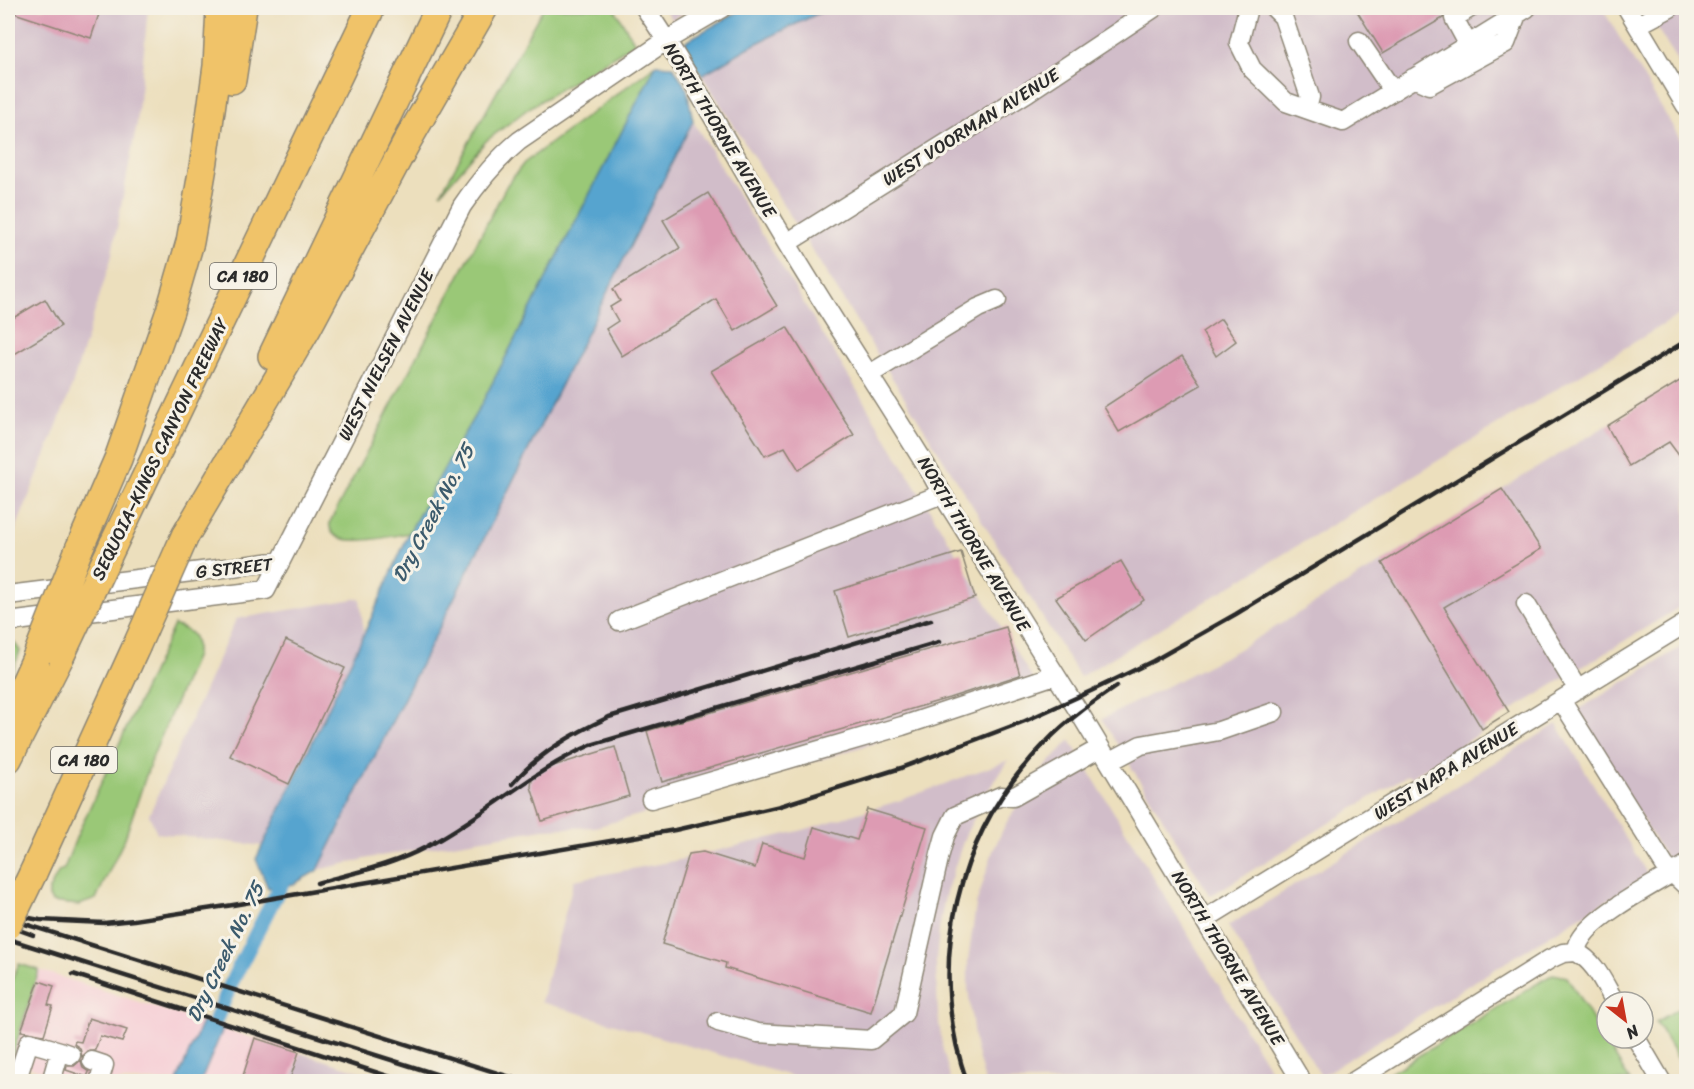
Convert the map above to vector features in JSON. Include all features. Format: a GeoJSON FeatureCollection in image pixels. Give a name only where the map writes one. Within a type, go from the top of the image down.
{"type":"FeatureCollection","features":[{"type":"Feature","properties":{"kind":"highway"},"geometry":{"type":"LineString","coordinates":[[190,242],[215,77],[220,8]]}},
{"type":"Feature","properties":{"kind":"highway"},"geometry":{"type":"LineString","coordinates":[[8,721],[48,657],[80,549],[118,459],[170,310],[207,191],[228,107],[243,8]]}},
{"type":"Feature","properties":{"kind":"highway","name":"SEQUOIA–KINGS CANYON FREEWAY"},"geometry":{"type":"LineString","coordinates":[[8,759],[48,657],[113,545],[370,8]]}},
{"type":"Feature","properties":{"kind":"highway","name":"CA 180"},"geometry":{"type":"LineString","coordinates":[[8,925],[185,536],[438,8]]}},
{"type":"Feature","properties":{"kind":"highway"},"geometry":{"type":"LineString","coordinates":[[185,536],[306,329],[408,140],[475,8]]}},
{"type":"Feature","properties":{"kind":"highway"},"geometry":{"type":"LineString","coordinates":[[408,140],[484,8]]}},
{"type":"Feature","properties":{"kind":"street","name":"NORTH THORNE AVENUE"},"geometry":{"type":"LineString","coordinates":[[645,8],[670,45],[787,243],[1055,675],[1302,1082]]}},
{"type":"Feature","properties":{"kind":"street"},"geometry":{"type":"LineString","coordinates":[[670,45],[722,8]]}},
{"type":"Feature","properties":{"kind":"street","name":"WEST VOORMAN AVENUE"},"geometry":{"type":"LineString","coordinates":[[787,243],[1028,92],[1154,8]]}},
{"type":"Feature","properties":{"kind":"street"},"geometry":{"type":"LineString","coordinates":[[1248,8],[1239,44],[1252,69],[1286,102],[1343,122],[1413,78],[1447,66],[1470,53],[1522,11]]}},
{"type":"Feature","properties":{"kind":"street"},"geometry":{"type":"LineString","coordinates":[[1274,8],[1284,17],[1310,97],[1307,110]]}},
{"type":"Feature","properties":{"kind":"street"},"geometry":{"type":"LineString","coordinates":[[1470,8],[1454,18],[1470,53]]}},
{"type":"Feature","properties":{"kind":"street"},"geometry":{"type":"LineString","coordinates":[[1627,8],[1686,106]]}},
{"type":"Feature","properties":{"kind":"street"},"geometry":{"type":"LineString","coordinates":[[1638,25],[1670,8]]}},
{"type":"Feature","properties":{"kind":"street"},"geometry":{"type":"LineString","coordinates":[[1359,41],[1393,91]]}},
{"type":"Feature","properties":{"kind":"street","name":"WEST NIELSEN AVENUE"},"geometry":{"type":"LineString","coordinates":[[281,561],[462,206],[477,184],[501,155],[670,45]]}},
{"type":"Feature","properties":{"kind":"street"},"geometry":{"type":"LineString","coordinates":[[870,374],[978,308],[997,300]]}},
{"type":"Feature","properties":{"kind":"street"},"geometry":{"type":"LineString","coordinates":[[619,621],[942,494]]}},
{"type":"Feature","properties":{"kind":"street","name":"G STREET"},"geometry":{"type":"LineString","coordinates":[[8,596],[281,561]]}},
{"type":"Feature","properties":{"kind":"street","name":"G STREET"},"geometry":{"type":"LineString","coordinates":[[8,622],[266,590],[281,561]]}},
{"type":"Feature","properties":{"kind":"street"},"geometry":{"type":"LineString","coordinates":[[1526,604],[1578,690]]}},
{"type":"Feature","properties":{"kind":"street","name":"WEST NAPA AVENUE"},"geometry":{"type":"LineString","coordinates":[[1204,919],[1686,623]]}},
{"type":"Feature","properties":{"kind":"street"},"geometry":{"type":"LineString","coordinates":[[651,800],[902,726],[1055,675]]}},
{"type":"Feature","properties":{"kind":"street"},"geometry":{"type":"LineString","coordinates":[[1561,700],[1665,866],[1679,869]]}},
{"type":"Feature","properties":{"kind":"street"},"geometry":{"type":"LineString","coordinates":[[718,1022],[758,1034],[871,1040],[904,1013],[940,854],[945,836],[955,816],[1001,796],[1013,797],[1104,755],[1141,745],[1219,730],[1274,712]]}},
{"type":"Feature","properties":{"kind":"street"},"geometry":{"type":"LineString","coordinates":[[1679,869],[1686,886]]}},
{"type":"Feature","properties":{"kind":"street"},"geometry":{"type":"LineString","coordinates":[[1576,952],[1581,939],[1605,914],[1679,869]]}},
{"type":"Feature","properties":{"kind":"street"},"geometry":{"type":"LineString","coordinates":[[1353,1082],[1563,953],[1576,952],[1585,957],[1593,965],[1608,990]]}},
{"type":"Feature","properties":{"kind":"street"},"geometry":{"type":"LineString","coordinates":[[16,1082],[29,1042],[65,1053],[51,1082]]}},
{"type":"Feature","properties":{"kind":"street"},"geometry":{"type":"LineString","coordinates":[[1643,1050],[1662,1082]]}},
{"type":"Feature","properties":{"kind":"street"},"geometry":{"type":"LineString","coordinates":[[92,1061],[104,1065],[99,1082]]}},
{"type":"Feature","properties":{"kind":"shaded area"},"geometry":{"type":"Polygon","coordinates":[[[8,8],[148,8],[137,123],[111,259],[69,395],[8,549],[8,8]]]}},
{"type":"Feature","properties":{"kind":"shaded area"},"geometry":{"type":"Polygon","coordinates":[[[664,8],[692,8],[672,20],[664,8]]]}},
{"type":"Feature","properties":{"kind":"shaded area"},"geometry":{"type":"Polygon","coordinates":[[[829,8],[1602,8],[1686,149],[1686,311],[1080,677],[702,75],[751,46],[829,8]]]}},
{"type":"Feature","properties":{"kind":"shaded area"},"geometry":{"type":"Polygon","coordinates":[[[1645,8],[1686,8],[1686,76],[1645,8]]]}},
{"type":"Feature","properties":{"kind":"shaded area"},"geometry":{"type":"Polygon","coordinates":[[[693,121],[1034,681],[871,744],[595,827],[544,829],[374,857],[318,870],[693,121]]]}},
{"type":"Feature","properties":{"kind":"shaded area"},"geometry":{"type":"Polygon","coordinates":[[[1686,377],[1686,603],[1483,728],[1484,731],[1411,777],[1409,774],[1210,896],[1102,719],[1236,651],[1686,377]]]}},
{"type":"Feature","properties":{"kind":"shaded area"},"geometry":{"type":"Polygon","coordinates":[[[360,598],[364,634],[263,846],[157,833],[149,815],[236,619],[360,598]]]}},
{"type":"Feature","properties":{"kind":"shaded area"},"geometry":{"type":"Polygon","coordinates":[[[1686,644],[1686,852],[1669,863],[1576,711],[1686,644]]]}},
{"type":"Feature","properties":{"kind":"shaded area"},"geometry":{"type":"Polygon","coordinates":[[[1557,724],[1648,875],[1321,1076],[1228,926],[1557,724]]]}},
{"type":"Feature","properties":{"kind":"shaded area"},"geometry":{"type":"Polygon","coordinates":[[[1070,740],[1277,1081],[985,1082],[975,1045],[968,988],[968,960],[976,905],[993,851],[1005,825],[1035,778],[1070,740]]]}},
{"type":"Feature","properties":{"kind":"shaded area"},"geometry":{"type":"Polygon","coordinates":[[[1009,760],[989,789],[965,836],[945,896],[936,961],[938,1016],[951,1081],[807,1081],[541,1002],[574,880],[679,860],[803,830],[901,800],[1009,760]]]}},
{"type":"Feature","properties":{"kind":"shaded area"},"geometry":{"type":"Polygon","coordinates":[[[39,970],[202,1022],[177,1081],[75,1081],[11,1061],[39,970]]]}},
{"type":"Feature","properties":{"kind":"shaded area"},"geometry":{"type":"Polygon","coordinates":[[[223,1029],[300,1053],[291,1081],[201,1082],[223,1029]]]}},
{"type":"Feature","properties":{"kind":"shaded area"},"geometry":{"type":"Polygon","coordinates":[[[300,1053],[391,1081],[291,1081],[300,1053]]]}},
{"type":"Feature","properties":{"kind":"green space"},"geometry":{"type":"Polygon","coordinates":[[[543,8],[614,8],[635,43],[529,108],[486,141],[441,193],[543,8]]]}},
{"type":"Feature","properties":{"kind":"green space"},"geometry":{"type":"Polygon","coordinates":[[[656,65],[481,405],[409,533],[362,540],[338,537],[332,531],[330,522],[507,185],[524,163],[656,65]]]}},
{"type":"Feature","properties":{"kind":"green space"},"geometry":{"type":"Polygon","coordinates":[[[174,625],[190,632],[196,642],[196,655],[152,758],[125,838],[96,899],[79,905],[52,902],[49,890],[59,871],[64,869],[78,833],[174,625]]]}},
{"type":"Feature","properties":{"kind":"green space"},"geometry":{"type":"Polygon","coordinates":[[[8,642],[14,642],[20,651],[8,684],[8,642]]]}},
{"type":"Feature","properties":{"kind":"green space"},"geometry":{"type":"Polygon","coordinates":[[[19,964],[39,970],[11,1061],[8,1060],[8,988],[19,964]]]}},
{"type":"Feature","properties":{"kind":"green space"},"geometry":{"type":"Polygon","coordinates":[[[1553,974],[1567,977],[1595,1023],[1595,1050],[1611,1050],[1630,1081],[1377,1081],[1553,974]]]}},
{"type":"Feature","properties":{"kind":"green space"},"geometry":{"type":"Polygon","coordinates":[[[1686,1004],[1686,1072],[1656,1022],[1686,1004]]]}},
{"type":"Feature","properties":{"kind":"water"},"geometry":{"type":"Polygon","coordinates":[[[745,8],[829,8],[751,46],[702,75],[683,47],[686,41],[745,8]]]}},
{"type":"Feature","properties":{"kind":"water"},"geometry":{"type":"Polygon","coordinates":[[[656,65],[673,66],[687,89],[693,121],[318,870],[294,884],[268,888],[256,859],[364,634],[409,533],[481,405],[656,65]]]}},
{"type":"Feature","properties":{"kind":"water"},"geometry":{"type":"Polygon","coordinates":[[[202,1022],[223,1029],[201,1081],[177,1081],[202,1022]]]}},
{"type":"Feature","properties":{"kind":"building"},"geometry":{"type":"Polygon","coordinates":[[[8,8],[101,8],[91,38],[8,11],[8,8]]]}},
{"type":"Feature","properties":{"kind":"building"},"geometry":{"type":"Polygon","coordinates":[[[1355,8],[1450,8],[1445,12],[1443,18],[1383,53],[1355,8]]]}},
{"type":"Feature","properties":{"kind":"building"},"geometry":{"type":"Polygon","coordinates":[[[708,193],[777,306],[735,331],[716,299],[622,356],[606,329],[618,321],[610,307],[620,301],[613,289],[680,248],[663,220],[708,193]]]}},
{"type":"Feature","properties":{"kind":"building"},"geometry":{"type":"Polygon","coordinates":[[[45,299],[61,326],[8,358],[8,321],[45,299]]]}},
{"type":"Feature","properties":{"kind":"building"},"geometry":{"type":"Polygon","coordinates":[[[1221,319],[1236,341],[1216,356],[1202,332],[1221,319]]]}},
{"type":"Feature","properties":{"kind":"building"},"geometry":{"type":"Polygon","coordinates":[[[787,327],[854,435],[799,470],[785,447],[765,456],[711,371],[787,327]]]}},
{"type":"Feature","properties":{"kind":"building"},"geometry":{"type":"Polygon","coordinates":[[[1182,356],[1201,385],[1119,432],[1104,407],[1182,356]]]}},
{"type":"Feature","properties":{"kind":"building"},"geometry":{"type":"Polygon","coordinates":[[[1686,377],[1686,465],[1669,442],[1629,466],[1607,426],[1686,377]]]}},
{"type":"Feature","properties":{"kind":"building"},"geometry":{"type":"Polygon","coordinates":[[[1502,489],[1541,549],[1444,607],[1509,712],[1482,729],[1382,563],[1502,489]]]}},
{"type":"Feature","properties":{"kind":"building"},"geometry":{"type":"Polygon","coordinates":[[[961,552],[975,598],[849,637],[835,591],[961,552]]]}},
{"type":"Feature","properties":{"kind":"building"},"geometry":{"type":"Polygon","coordinates":[[[1121,561],[1144,600],[1086,640],[1056,598],[1121,561]]]}},
{"type":"Feature","properties":{"kind":"building"},"geometry":{"type":"Polygon","coordinates":[[[1006,627],[1020,675],[662,782],[647,731],[1006,627]]]}},
{"type":"Feature","properties":{"kind":"building"},"geometry":{"type":"Polygon","coordinates":[[[286,640],[345,668],[289,784],[230,756],[286,640]]]}},
{"type":"Feature","properties":{"kind":"building"},"geometry":{"type":"Polygon","coordinates":[[[615,747],[629,796],[542,821],[531,787],[532,779],[550,767],[615,747]]]}},
{"type":"Feature","properties":{"kind":"building"},"geometry":{"type":"Polygon","coordinates":[[[867,809],[927,827],[871,1012],[725,968],[726,963],[662,944],[689,854],[703,852],[755,868],[762,844],[805,857],[814,827],[857,840],[867,809]]]}},
{"type":"Feature","properties":{"kind":"building"},"geometry":{"type":"Polygon","coordinates":[[[39,981],[54,986],[48,1005],[53,1006],[44,1035],[21,1031],[39,981]]]}},
{"type":"Feature","properties":{"kind":"building"},"geometry":{"type":"Polygon","coordinates":[[[89,1018],[127,1030],[122,1042],[100,1036],[95,1050],[89,1050],[82,1057],[80,1048],[74,1044],[75,1041],[81,1042],[89,1018]]]}},
{"type":"Feature","properties":{"kind":"building"},"geometry":{"type":"Polygon","coordinates":[[[255,1038],[299,1052],[289,1082],[241,1082],[255,1038]]]}},
{"type":"Feature","properties":{"kind":"building"},"geometry":{"type":"Polygon","coordinates":[[[81,1060],[83,1068],[89,1072],[87,1077],[66,1070],[67,1066],[74,1066],[81,1060]]]}},
{"type":"Feature","properties":{"kind":"waterway","name":"Dry Creek No. 75"},"geometry":{"type":"LineString","coordinates":[[189,1082],[234,977],[289,869]]}},
{"type":"Feature","properties":{"kind":"railway"},"geometry":{"type":"LineString","coordinates":[[8,914],[40,920],[104,923],[233,905],[675,830],[780,806],[901,768],[1025,721],[1153,661],[1236,614],[1686,341]]}},
{"type":"Feature","properties":{"kind":"railway"},"geometry":{"type":"LineString","coordinates":[[512,784],[533,763],[557,745],[609,717],[931,620]]}},
{"type":"Feature","properties":{"kind":"railway"},"geometry":{"type":"LineString","coordinates":[[317,883],[387,864],[426,847],[468,822],[548,768],[591,745],[939,642]]}},
{"type":"Feature","properties":{"kind":"railway"},"geometry":{"type":"LineString","coordinates":[[967,1082],[955,1036],[949,990],[950,945],[957,900],[971,857],[990,816],[1015,777],[1062,726],[1117,686]]}},
{"type":"Feature","properties":{"kind":"railway"},"geometry":{"type":"LineString","coordinates":[[25,924],[526,1082]]}},
{"type":"Feature","properties":{"kind":"railway"},"geometry":{"type":"LineString","coordinates":[[8,926],[33,935]]}},
{"type":"Feature","properties":{"kind":"railway"},"geometry":{"type":"LineString","coordinates":[[8,939],[461,1082]]}},
{"type":"Feature","properties":{"kind":"railway"},"geometry":{"type":"LineString","coordinates":[[73,974],[406,1082]]}}]}
